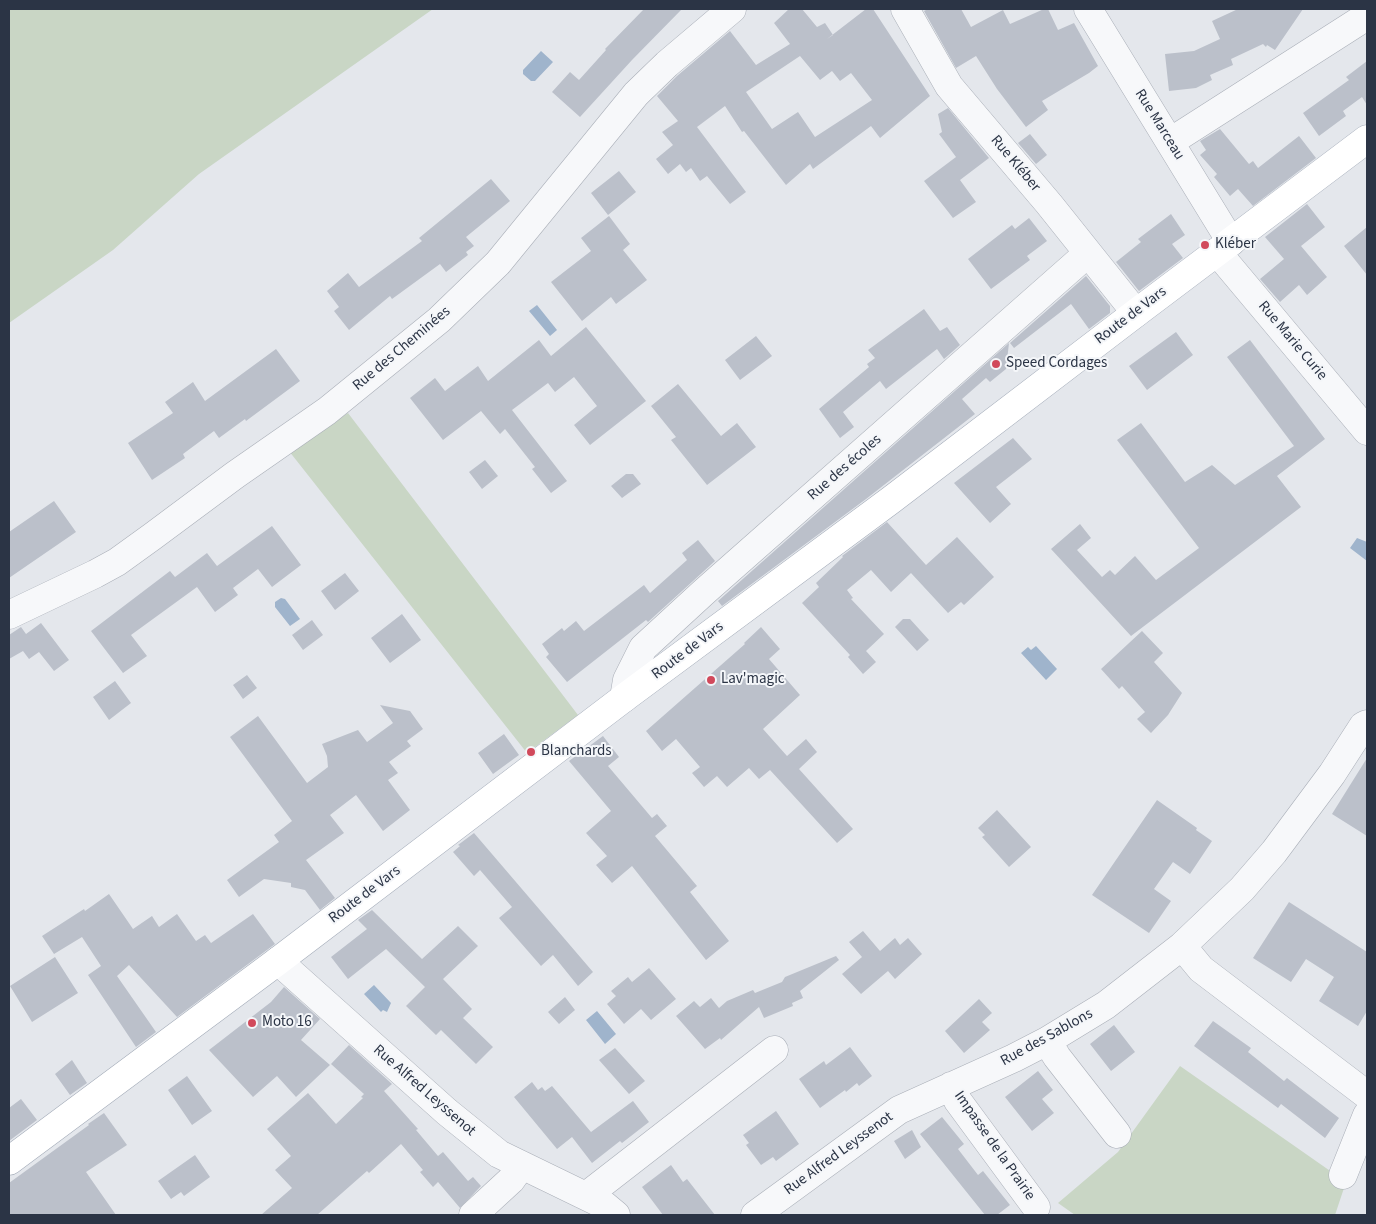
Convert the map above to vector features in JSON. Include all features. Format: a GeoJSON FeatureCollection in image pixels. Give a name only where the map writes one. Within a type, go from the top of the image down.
{"type":"FeatureCollection","features":[{"type":"Feature","properties":{"kind":"main road","name":"Route de Vars"},"geometry":{"type":"LineString","coordinates":[[9,1161],[278,961],[624,698],[884,505],[1136,312],[1367,139]]}},
{"type":"Feature","properties":{"kind":"street","name":"Rue des Cheminées"},"geometry":{"type":"LineString","coordinates":[[9,616],[117,562],[235,475],[327,411],[439,320],[498,263],[636,94],[667,64],[732,9]]}},
{"type":"Feature","properties":{"kind":"street","name":"Rue Kléber"},"geometry":{"type":"LineString","coordinates":[[905,9],[949,86],[1136,312]]}},
{"type":"Feature","properties":{"kind":"street","name":"Rue Marceau"},"geometry":{"type":"LineString","coordinates":[[1088,9],[1170,142],[1224,247]]}},
{"type":"Feature","properties":{"kind":"street"},"geometry":{"type":"LineString","coordinates":[[1170,142],[1367,16]]}},
{"type":"Feature","properties":{"kind":"street","name":"Rue Marie Curie"},"geometry":{"type":"LineString","coordinates":[[1224,247],[1367,431]]}},
{"type":"Feature","properties":{"kind":"street","name":"Rue des écoles"},"geometry":{"type":"LineString","coordinates":[[624,698],[627,680],[643,648],[704,591],[1087,254]]}},
{"type":"Feature","properties":{"kind":"street","name":"Rue des Sablons"},"geometry":{"type":"LineString","coordinates":[[899,1110],[1047,1041],[1106,1005],[1182,946],[1242,889],[1274,852],[1332,774],[1363,726],[1367,724]]}},
{"type":"Feature","properties":{"kind":"street"},"geometry":{"type":"LineString","coordinates":[[1182,946],[1201,969],[1367,1095]]}},
{"type":"Feature","properties":{"kind":"street","name":"Rue Alfred Leyssenot"},"geometry":{"type":"LineString","coordinates":[[278,961],[446,1112],[499,1154],[604,1205],[616,1215]]}},
{"type":"Feature","properties":{"kind":"street"},"geometry":{"type":"LineString","coordinates":[[1047,1041],[1057,1057],[1117,1134]]}},
{"type":"Feature","properties":{"kind":"street"},"geometry":{"type":"LineString","coordinates":[[586,1196],[774,1050]]}},
{"type":"Feature","properties":{"kind":"street","name":"Impasse de la Prairie"},"geometry":{"type":"LineString","coordinates":[[951,1086],[958,1101],[1036,1207]]}},
{"type":"Feature","properties":{"kind":"street","name":"Rue Alfred Leyssenot"},"geometry":{"type":"LineString","coordinates":[[755,1215],[899,1110]]}},
{"type":"Feature","properties":{"kind":"street"},"geometry":{"type":"LineString","coordinates":[[1343,1175],[1367,1115]]}},
{"type":"Feature","properties":{"kind":"street"},"geometry":{"type":"LineString","coordinates":[[473,1215],[511,1180],[521,1166]]}},
{"type":"Feature","properties":{"kind":"green space"},"geometry":{"type":"Polygon","coordinates":[[[9,9],[433,9],[199,174],[113,250],[9,323],[9,9]]]}},
{"type":"Feature","properties":{"kind":"green space"},"geometry":{"type":"Polygon","coordinates":[[[348,413],[578,715],[527,753],[289,451],[348,413]]]}},
{"type":"Feature","properties":{"kind":"green space"},"geometry":{"type":"Polygon","coordinates":[[[1180,1066],[1346,1182],[1335,1215],[1075,1215],[1058,1203],[1118,1152],[1180,1066]]]}},
{"type":"Feature","properties":{"kind":"water"},"geometry":{"type":"Polygon","coordinates":[[[541,51],[553,62],[535,81],[531,81],[523,74],[523,70],[541,51]]]}},
{"type":"Feature","properties":{"kind":"water"},"geometry":{"type":"Polygon","coordinates":[[[537,305],[557,330],[550,336],[529,311],[537,305]]]}},
{"type":"Feature","properties":{"kind":"water"},"geometry":{"type":"Polygon","coordinates":[[[1357,538],[1367,542],[1367,561],[1350,548],[1357,538]]]}},
{"type":"Feature","properties":{"kind":"water"},"geometry":{"type":"Polygon","coordinates":[[[281,598],[285,599],[300,619],[290,626],[275,607],[275,602],[281,598]]]}},
{"type":"Feature","properties":{"kind":"water"},"geometry":{"type":"Polygon","coordinates":[[[1036,646],[1057,669],[1046,680],[1021,653],[1028,647],[1031,650],[1036,646]]]}},
{"type":"Feature","properties":{"kind":"water"},"geometry":{"type":"Polygon","coordinates":[[[374,985],[391,1003],[387,1012],[383,1010],[381,1012],[364,994],[374,985]]]}},
{"type":"Feature","properties":{"kind":"water"},"geometry":{"type":"Polygon","coordinates":[[[597,1011],[616,1034],[605,1044],[586,1020],[597,1011]]]}},
{"type":"Feature","properties":{"kind":"building"},"geometry":{"type":"Polygon","coordinates":[[[644,9],[682,9],[580,117],[552,92],[570,72],[579,80],[605,49],[644,9]]]}},
{"type":"Feature","properties":{"kind":"building"},"geometry":{"type":"Polygon","coordinates":[[[789,9],[802,9],[817,27],[825,23],[833,35],[866,9],[873,9],[930,96],[880,138],[871,126],[813,169],[810,164],[786,185],[744,131],[742,132],[725,106],[697,127],[746,192],[730,204],[707,176],[700,181],[691,168],[686,172],[680,164],[668,174],[656,159],[673,145],[662,132],[678,121],[657,96],[677,76],[730,31],[756,65],[790,44],[774,23],[789,9]],[[800,56],[746,92],[772,129],[798,112],[815,137],[872,100],[851,73],[840,81],[832,71],[820,80],[800,56]]]}},
{"type":"Feature","properties":{"kind":"building"},"geometry":{"type":"Polygon","coordinates":[[[928,9],[961,9],[971,27],[1003,10],[1010,24],[1048,9],[1058,30],[1074,23],[1098,66],[1042,101],[1048,110],[1026,127],[997,89],[976,56],[956,68],[924,11],[928,9]]]}},
{"type":"Feature","properties":{"kind":"building"},"geometry":{"type":"Polygon","coordinates":[[[1238,9],[1303,9],[1275,50],[1263,44],[1231,59],[1233,65],[1210,75],[1212,80],[1196,88],[1169,91],[1165,54],[1194,51],[1220,39],[1212,21],[1238,9]]]}},
{"type":"Feature","properties":{"kind":"building"},"geometry":{"type":"Polygon","coordinates":[[[1367,61],[1367,105],[1362,97],[1343,111],[1346,116],[1319,136],[1303,113],[1349,80],[1346,77],[1367,61]]]}},
{"type":"Feature","properties":{"kind":"building"},"geometry":{"type":"Polygon","coordinates":[[[948,108],[989,158],[960,180],[976,202],[953,218],[924,181],[956,157],[939,134],[942,132],[938,114],[948,108]]]}},
{"type":"Feature","properties":{"kind":"building"},"geometry":{"type":"Polygon","coordinates":[[[1220,129],[1249,164],[1253,161],[1258,168],[1299,136],[1316,158],[1253,206],[1238,189],[1230,196],[1214,177],[1217,174],[1200,155],[1206,150],[1200,141],[1220,129]]]}},
{"type":"Feature","properties":{"kind":"building"},"geometry":{"type":"Polygon","coordinates":[[[1030,134],[1047,155],[1036,164],[1018,143],[1030,134]]]}},
{"type":"Feature","properties":{"kind":"building"},"geometry":{"type":"Polygon","coordinates":[[[619,171],[636,192],[608,215],[591,193],[619,171]]]}},
{"type":"Feature","properties":{"kind":"building"},"geometry":{"type":"Polygon","coordinates":[[[491,179],[510,201],[466,237],[474,246],[466,252],[468,255],[446,272],[440,264],[392,299],[390,296],[349,330],[334,311],[339,307],[327,291],[348,273],[359,287],[422,241],[419,238],[491,179]]]}},
{"type":"Feature","properties":{"kind":"building"},"geometry":{"type":"Polygon","coordinates":[[[1307,204],[1325,227],[1301,246],[1327,277],[1307,295],[1299,285],[1280,302],[1260,279],[1284,259],[1265,237],[1307,204]]]}},
{"type":"Feature","properties":{"kind":"building"},"geometry":{"type":"Polygon","coordinates":[[[1171,214],[1185,235],[1172,244],[1183,258],[1139,291],[1116,262],[1141,242],[1138,239],[1171,214]]]}},
{"type":"Feature","properties":{"kind":"building"},"geometry":{"type":"Polygon","coordinates":[[[609,216],[630,244],[623,250],[647,280],[616,304],[611,297],[582,321],[551,282],[591,251],[581,238],[609,216]]]}},
{"type":"Feature","properties":{"kind":"building"},"geometry":{"type":"Polygon","coordinates":[[[1029,218],[1047,241],[1027,256],[1030,260],[991,289],[968,259],[1012,225],[1015,229],[1029,218]]]}},
{"type":"Feature","properties":{"kind":"building"},"geometry":{"type":"Polygon","coordinates":[[[1367,227],[1367,275],[1344,246],[1367,227]]]}},
{"type":"Feature","properties":{"kind":"building"},"geometry":{"type":"Polygon","coordinates":[[[1086,276],[1110,306],[1110,313],[1089,329],[1071,304],[1014,348],[1010,343],[1086,276]]]}},
{"type":"Feature","properties":{"kind":"building"},"geometry":{"type":"Polygon","coordinates":[[[924,309],[940,331],[947,327],[960,345],[944,359],[937,349],[886,389],[880,381],[843,412],[854,427],[840,438],[819,409],[869,367],[867,364],[875,358],[868,350],[924,309]]]}},
{"type":"Feature","properties":{"kind":"building"},"geometry":{"type":"Polygon","coordinates":[[[586,327],[646,401],[590,445],[574,425],[597,406],[574,377],[555,392],[548,383],[512,410],[567,481],[551,493],[532,469],[535,467],[505,429],[500,434],[481,411],[443,440],[410,398],[435,378],[445,391],[478,366],[488,381],[539,340],[551,356],[586,327]]]}},
{"type":"Feature","properties":{"kind":"building"},"geometry":{"type":"Polygon","coordinates":[[[1176,332],[1193,355],[1147,390],[1129,366],[1176,332]]]}},
{"type":"Feature","properties":{"kind":"building"},"geometry":{"type":"Polygon","coordinates":[[[756,336],[772,356],[740,380],[725,360],[756,336]]]}},
{"type":"Feature","properties":{"kind":"building"},"geometry":{"type":"Polygon","coordinates":[[[1250,340],[1325,439],[1277,476],[1301,507],[1131,636],[1051,549],[1080,524],[1091,538],[1077,550],[1102,577],[1110,570],[1115,575],[1135,556],[1156,580],[1199,548],[1117,440],[1141,423],[1185,482],[1212,465],[1235,485],[1294,446],[1227,357],[1250,340]]]}},
{"type":"Feature","properties":{"kind":"building"},"geometry":{"type":"Polygon","coordinates":[[[1009,343],[1006,369],[990,382],[986,378],[962,399],[975,414],[866,499],[722,606],[718,601],[1009,343]]]}},
{"type":"Feature","properties":{"kind":"building"},"geometry":{"type":"Polygon","coordinates":[[[276,349],[300,381],[246,421],[245,419],[219,438],[214,431],[183,454],[185,458],[152,480],[128,443],[173,413],[165,402],[193,382],[205,401],[276,349]]]}},
{"type":"Feature","properties":{"kind":"building"},"geometry":{"type":"Polygon","coordinates":[[[678,384],[721,436],[737,423],[756,447],[707,485],[671,440],[676,437],[651,406],[678,384]]]}},
{"type":"Feature","properties":{"kind":"building"},"geometry":{"type":"Polygon","coordinates":[[[1013,438],[1032,459],[996,487],[1011,504],[990,523],[954,483],[1013,438]]]}},
{"type":"Feature","properties":{"kind":"building"},"geometry":{"type":"Polygon","coordinates":[[[485,460],[498,476],[482,489],[469,472],[485,460]]]}},
{"type":"Feature","properties":{"kind":"building"},"geometry":{"type":"Polygon","coordinates":[[[626,474],[633,474],[641,484],[622,498],[611,486],[626,474]]]}},
{"type":"Feature","properties":{"kind":"building"},"geometry":{"type":"Polygon","coordinates":[[[54,501],[76,532],[9,578],[9,532],[54,501]]]}},
{"type":"Feature","properties":{"kind":"building"},"geometry":{"type":"Polygon","coordinates":[[[887,522],[926,565],[957,537],[994,577],[964,605],[961,602],[948,613],[911,573],[891,592],[871,570],[847,590],[853,598],[851,599],[884,634],[866,651],[876,662],[863,674],[848,657],[850,655],[802,603],[819,587],[816,583],[842,556],[887,522]]]}},
{"type":"Feature","properties":{"kind":"building"},"geometry":{"type":"Polygon","coordinates":[[[272,526],[301,565],[272,587],[258,569],[233,588],[238,595],[215,612],[197,587],[131,635],[147,656],[123,673],[91,631],[170,571],[175,577],[207,553],[217,566],[272,526]]]}},
{"type":"Feature","properties":{"kind":"building"},"geometry":{"type":"Polygon","coordinates":[[[698,540],[715,561],[648,622],[646,620],[567,682],[546,657],[549,654],[542,644],[562,628],[564,631],[576,621],[584,631],[644,585],[650,593],[687,560],[682,553],[698,540]]]}},
{"type":"Feature","properties":{"kind":"building"},"geometry":{"type":"Polygon","coordinates":[[[345,573],[359,591],[335,610],[321,591],[345,573]]]}},
{"type":"Feature","properties":{"kind":"building"},"geometry":{"type":"Polygon","coordinates":[[[402,614],[421,640],[390,663],[371,638],[402,614]]]}},
{"type":"Feature","properties":{"kind":"building"},"geometry":{"type":"Polygon","coordinates":[[[903,619],[910,619],[929,640],[917,651],[895,627],[903,619]]]}},
{"type":"Feature","properties":{"kind":"building"},"geometry":{"type":"Polygon","coordinates":[[[312,620],[323,635],[303,650],[292,635],[312,620]]]}},
{"type":"Feature","properties":{"kind":"building"},"geometry":{"type":"Polygon","coordinates":[[[41,623],[69,660],[54,671],[39,652],[29,659],[23,651],[9,659],[9,635],[21,627],[26,634],[41,623]]]}},
{"type":"Feature","properties":{"kind":"building"},"geometry":{"type":"Polygon","coordinates":[[[761,627],[780,649],[769,659],[800,695],[763,729],[787,756],[806,739],[817,752],[799,769],[853,829],[837,843],[770,770],[759,779],[749,768],[727,787],[717,776],[704,787],[692,773],[700,767],[676,739],[662,751],[646,731],[745,644],[761,627]]]}},
{"type":"Feature","properties":{"kind":"building"},"geometry":{"type":"Polygon","coordinates":[[[1142,631],[1163,653],[1154,662],[1182,693],[1168,715],[1151,733],[1137,719],[1145,712],[1122,686],[1119,689],[1101,669],[1142,631]]]}},
{"type":"Feature","properties":{"kind":"building"},"geometry":{"type":"Polygon","coordinates":[[[247,675],[257,688],[243,699],[233,685],[247,675]]]}},
{"type":"Feature","properties":{"kind":"building"},"geometry":{"type":"Polygon","coordinates":[[[115,681],[131,703],[109,720],[93,697],[115,681]]]}},
{"type":"Feature","properties":{"kind":"building"},"geometry":{"type":"Polygon","coordinates":[[[380,705],[410,711],[423,729],[407,741],[411,746],[389,762],[398,773],[388,780],[410,810],[383,831],[356,795],[330,815],[344,833],[306,860],[335,898],[320,910],[305,890],[291,887],[291,883],[264,879],[239,897],[227,880],[279,842],[274,835],[292,821],[230,737],[258,716],[307,783],[328,767],[327,756],[322,744],[358,730],[367,742],[393,723],[380,705]]]}},
{"type":"Feature","properties":{"kind":"building"},"geometry":{"type":"Polygon","coordinates":[[[504,734],[519,755],[493,774],[478,753],[504,734]]]}},
{"type":"Feature","properties":{"kind":"building"},"geometry":{"type":"Polygon","coordinates":[[[603,736],[619,757],[608,766],[652,818],[657,814],[667,826],[655,836],[697,886],[690,892],[729,941],[706,960],[632,866],[612,883],[596,865],[607,856],[586,833],[611,811],[569,761],[603,736]]]}},
{"type":"Feature","properties":{"kind":"building"},"geometry":{"type":"Polygon","coordinates":[[[1367,758],[1367,836],[1332,814],[1367,758]]]}},
{"type":"Feature","properties":{"kind":"building"},"geometry":{"type":"Polygon","coordinates":[[[1157,800],[1212,841],[1190,874],[1173,862],[1154,889],[1171,901],[1149,933],[1092,895],[1157,800]]]}},
{"type":"Feature","properties":{"kind":"building"},"geometry":{"type":"Polygon","coordinates":[[[997,810],[1031,847],[1009,867],[982,837],[985,835],[978,828],[997,810]]]}},
{"type":"Feature","properties":{"kind":"building"},"geometry":{"type":"Polygon","coordinates":[[[474,833],[593,972],[578,986],[553,955],[541,966],[499,918],[512,907],[480,870],[474,876],[453,852],[460,846],[458,845],[474,833]]]}},
{"type":"Feature","properties":{"kind":"building"},"geometry":{"type":"Polygon","coordinates":[[[109,894],[133,929],[152,916],[159,927],[177,914],[196,941],[205,935],[211,943],[253,914],[275,944],[177,1017],[129,965],[117,976],[156,1032],[136,1047],[88,975],[101,966],[82,937],[54,954],[42,936],[84,909],[85,911],[109,894]]]}},
{"type":"Feature","properties":{"kind":"building"},"geometry":{"type":"Polygon","coordinates":[[[1289,902],[1367,952],[1367,1011],[1358,1026],[1319,1001],[1334,977],[1306,959],[1291,982],[1253,958],[1289,902]]]}},
{"type":"Feature","properties":{"kind":"building"},"geometry":{"type":"Polygon","coordinates":[[[372,910],[422,959],[458,926],[478,946],[443,979],[472,1009],[463,1018],[493,1047],[476,1064],[441,1030],[436,1035],[406,1006],[425,987],[386,949],[348,979],[331,957],[367,929],[358,920],[372,910]]]}},
{"type":"Feature","properties":{"kind":"building"},"geometry":{"type":"Polygon","coordinates":[[[863,931],[880,951],[895,938],[900,945],[908,938],[922,954],[895,979],[888,971],[861,994],[842,974],[862,957],[849,942],[863,931]]]}},
{"type":"Feature","properties":{"kind":"building"},"geometry":{"type":"Polygon","coordinates":[[[836,956],[839,960],[800,991],[803,998],[792,1003],[793,1006],[764,1018],[759,1007],[721,1040],[720,1038],[705,1049],[676,1016],[694,1001],[700,1007],[711,998],[719,1008],[727,1001],[753,990],[755,993],[782,982],[785,977],[836,956]]]}},
{"type":"Feature","properties":{"kind":"building"},"geometry":{"type":"Polygon","coordinates":[[[55,957],[78,993],[32,1022],[10,986],[55,957]]]}},
{"type":"Feature","properties":{"kind":"building"},"geometry":{"type":"Polygon","coordinates":[[[649,968],[676,999],[651,1020],[641,1009],[624,1024],[607,1004],[616,996],[611,991],[628,977],[632,982],[649,968]]]}},
{"type":"Feature","properties":{"kind":"building"},"geometry":{"type":"Polygon","coordinates":[[[284,987],[320,1019],[301,1040],[330,1065],[296,1097],[277,1076],[253,1097],[209,1050],[271,1002],[284,987]]]}},
{"type":"Feature","properties":{"kind":"building"},"geometry":{"type":"Polygon","coordinates":[[[565,997],[575,1010],[559,1024],[548,1012],[565,997]]]}},
{"type":"Feature","properties":{"kind":"building"},"geometry":{"type":"Polygon","coordinates":[[[979,999],[992,1013],[982,1022],[990,1030],[964,1053],[945,1031],[979,999]]]}},
{"type":"Feature","properties":{"kind":"building"},"geometry":{"type":"Polygon","coordinates":[[[1213,1021],[1251,1048],[1248,1052],[1284,1081],[1287,1078],[1339,1118],[1325,1138],[1281,1104],[1278,1108],[1194,1046],[1213,1021]]]}},
{"type":"Feature","properties":{"kind":"building"},"geometry":{"type":"Polygon","coordinates":[[[1114,1025],[1135,1052],[1111,1071],[1090,1044],[1114,1025]]]}},
{"type":"Feature","properties":{"kind":"building"},"geometry":{"type":"Polygon","coordinates":[[[349,1045],[392,1084],[384,1091],[418,1129],[416,1130],[438,1156],[443,1152],[468,1181],[473,1177],[481,1186],[460,1208],[438,1182],[433,1187],[420,1172],[423,1170],[401,1144],[317,1215],[261,1215],[292,1188],[275,1170],[291,1156],[267,1129],[308,1093],[336,1124],[363,1098],[361,1097],[364,1094],[331,1064],[349,1045]]]}},
{"type":"Feature","properties":{"kind":"building"},"geometry":{"type":"Polygon","coordinates":[[[850,1047],[872,1076],[859,1086],[857,1083],[846,1092],[845,1090],[820,1108],[799,1079],[824,1061],[826,1065],[850,1047]]]}},
{"type":"Feature","properties":{"kind":"building"},"geometry":{"type":"Polygon","coordinates":[[[615,1048],[645,1081],[629,1094],[599,1060],[615,1048]]]}},
{"type":"Feature","properties":{"kind":"building"},"geometry":{"type":"Polygon","coordinates":[[[72,1060],[87,1083],[70,1095],[55,1074],[72,1060]]]}},
{"type":"Feature","properties":{"kind":"building"},"geometry":{"type":"Polygon","coordinates":[[[1038,1071],[1053,1090],[1042,1099],[1054,1113],[1032,1131],[1005,1097],[1038,1071]]]}},
{"type":"Feature","properties":{"kind":"building"},"geometry":{"type":"Polygon","coordinates":[[[187,1076],[212,1111],[192,1125],[168,1090],[187,1076]]]}},
{"type":"Feature","properties":{"kind":"building"},"geometry":{"type":"Polygon","coordinates":[[[532,1082],[538,1090],[542,1087],[545,1091],[552,1086],[591,1132],[633,1101],[649,1122],[622,1143],[620,1141],[592,1163],[572,1137],[557,1149],[514,1097],[532,1082]]]}},
{"type":"Feature","properties":{"kind":"building"},"geometry":{"type":"Polygon","coordinates":[[[21,1099],[37,1120],[9,1141],[9,1108],[21,1099]]]}},
{"type":"Feature","properties":{"kind":"building"},"geometry":{"type":"Polygon","coordinates":[[[776,1111],[799,1144],[776,1161],[773,1157],[761,1165],[746,1145],[749,1143],[743,1135],[776,1111]]]}},
{"type":"Feature","properties":{"kind":"building"},"geometry":{"type":"Polygon","coordinates":[[[104,1113],[127,1145],[86,1172],[116,1215],[9,1215],[9,1183],[104,1113]]]}},
{"type":"Feature","properties":{"kind":"building"},"geometry":{"type":"Polygon","coordinates":[[[942,1117],[964,1144],[958,1149],[978,1175],[983,1171],[1010,1205],[997,1215],[985,1215],[920,1134],[942,1117]]]}},
{"type":"Feature","properties":{"kind":"building"},"geometry":{"type":"Polygon","coordinates":[[[912,1130],[921,1147],[905,1159],[894,1141],[912,1130]]]}},
{"type":"Feature","properties":{"kind":"building"},"geometry":{"type":"Polygon","coordinates":[[[195,1155],[210,1177],[184,1196],[181,1192],[171,1199],[158,1181],[195,1155]]]}},
{"type":"Feature","properties":{"kind":"building"},"geometry":{"type":"Polygon","coordinates":[[[671,1165],[683,1182],[687,1179],[715,1215],[663,1215],[642,1187],[671,1165]]]}},
{"type":"Feature","properties":{"kind":"place","name":"Kléber"},"geometry":{"type":"Point","coordinates":[1205,245]}},
{"type":"Feature","properties":{"kind":"place","name":"Speed Cordages"},"geometry":{"type":"Point","coordinates":[996,364]}},
{"type":"Feature","properties":{"kind":"place","name":"Lav'magic"},"geometry":{"type":"Point","coordinates":[711,680]}},
{"type":"Feature","properties":{"kind":"place","name":"Blanchards"},"geometry":{"type":"Point","coordinates":[531,752]}},
{"type":"Feature","properties":{"kind":"place","name":"Moto 16"},"geometry":{"type":"Point","coordinates":[252,1023]}}]}
